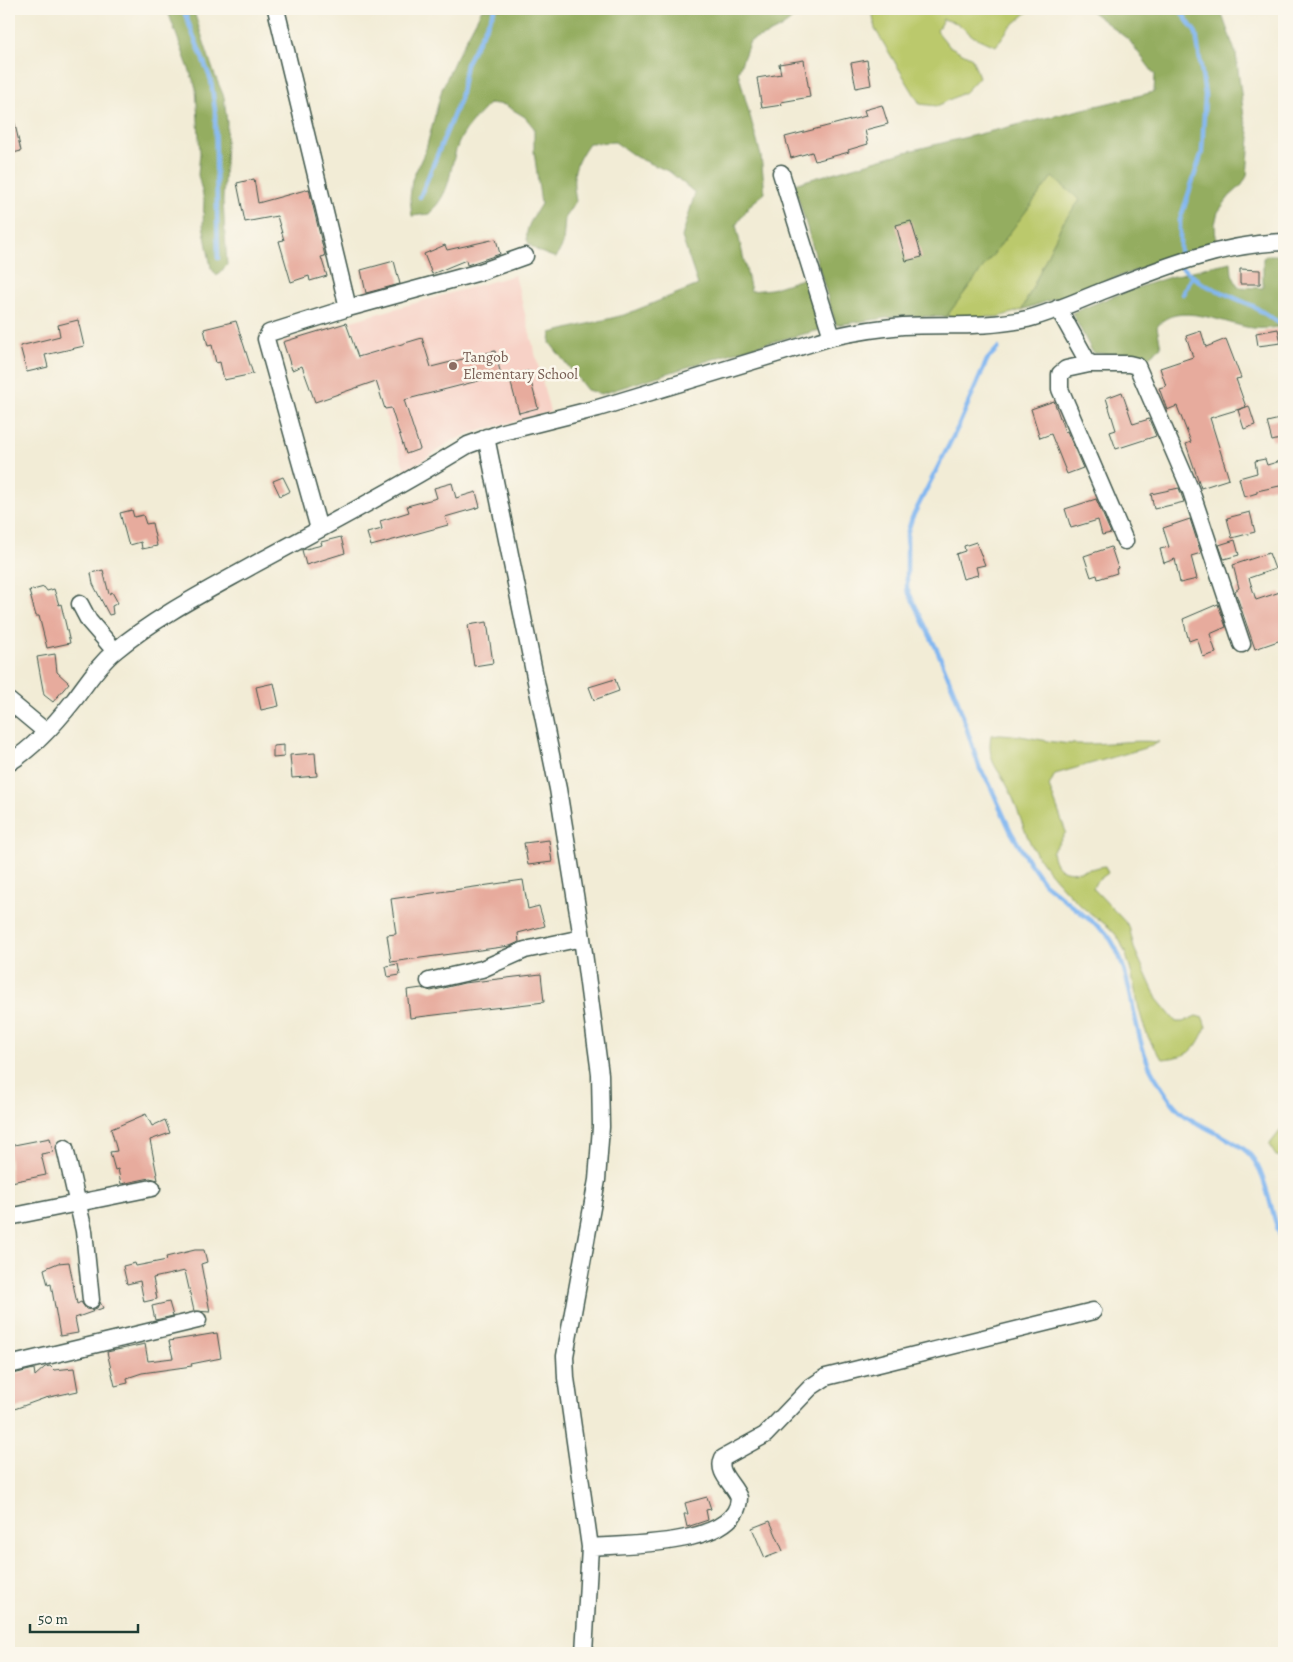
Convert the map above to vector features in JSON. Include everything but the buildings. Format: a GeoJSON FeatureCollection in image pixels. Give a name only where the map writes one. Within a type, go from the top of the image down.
{"type":"FeatureCollection","features":[{"type":"Feature","properties":{"kind":"street"},"geometry":{"type":"LineString","coordinates":[[276,9],[348,308]]}},
{"type":"Feature","properties":{"kind":"street"},"geometry":{"type":"LineString","coordinates":[[781,173],[832,337]]}},
{"type":"Feature","properties":{"kind":"street"},"geometry":{"type":"LineString","coordinates":[[9,763],[21,756],[58,719],[97,669],[115,651],[154,624],[221,583],[486,437],[598,408],[860,330],[902,326],[1005,324],[1058,308],[1170,264],[1243,246],[1284,242]]}},
{"type":"Feature","properties":{"kind":"street"},"geometry":{"type":"LineString","coordinates":[[319,529],[266,339],[269,333],[348,308],[480,272],[525,256]]}},
{"type":"Feature","properties":{"kind":"street"},"geometry":{"type":"LineString","coordinates":[[1058,308],[1089,364]]}},
{"type":"Feature","properties":{"kind":"street"},"geometry":{"type":"LineString","coordinates":[[1125,541],[1060,389],[1060,374],[1066,369],[1089,364],[1129,364],[1137,366],[1191,491],[1242,644]]}},
{"type":"Feature","properties":{"kind":"street"},"geometry":{"type":"LineString","coordinates":[[486,437],[558,789],[582,938],[600,1074],[601,1127],[597,1180],[565,1356],[566,1378],[590,1547],[584,1653]]}},
{"type":"Feature","properties":{"kind":"street"},"geometry":{"type":"LineString","coordinates":[[80,604],[89,621],[115,651]]}},
{"type":"Feature","properties":{"kind":"street"},"geometry":{"type":"LineString","coordinates":[[9,701],[45,732]]}},
{"type":"Feature","properties":{"kind":"street"},"geometry":{"type":"LineString","coordinates":[[429,982],[482,969],[525,950],[582,938]]}},
{"type":"Feature","properties":{"kind":"street"},"geometry":{"type":"LineString","coordinates":[[65,1148],[87,1245],[91,1300]]}},
{"type":"Feature","properties":{"kind":"street"},"geometry":{"type":"LineString","coordinates":[[9,1216],[152,1188]]}},
{"type":"Feature","properties":{"kind":"street"},"geometry":{"type":"LineString","coordinates":[[590,1547],[692,1538],[711,1532],[723,1525],[738,1507],[739,1498],[722,1471],[721,1462],[723,1458],[765,1435],[811,1386],[826,1377],[1093,1311]]}},
{"type":"Feature","properties":{"kind":"street"},"geometry":{"type":"LineString","coordinates":[[9,1365],[198,1320]]}},
{"type":"Feature","properties":{"kind":"shaded area","name":"Tangob Elementary School"},"geometry":{"type":"Polygon","coordinates":[[[515,275],[550,412],[471,433],[450,442],[406,472],[351,321],[515,275]]]}},
{"type":"Feature","properties":{"kind":"green space"},"geometry":{"type":"Polygon","coordinates":[[[167,9],[193,9],[224,97],[227,123],[223,201],[227,265],[217,276],[211,268],[203,225],[204,200],[198,175],[200,153],[196,88],[167,9]]]}},
{"type":"Feature","properties":{"kind":"green space"},"geometry":{"type":"Polygon","coordinates":[[[482,9],[801,9],[785,25],[750,41],[738,72],[761,156],[765,193],[750,205],[736,225],[751,291],[771,289],[805,278],[820,330],[752,347],[601,394],[587,390],[550,343],[551,333],[624,315],[698,285],[682,237],[695,193],[670,172],[636,157],[615,142],[589,143],[575,170],[576,201],[565,217],[563,244],[556,258],[540,252],[531,246],[527,236],[529,225],[541,204],[534,151],[534,128],[525,117],[505,105],[490,103],[462,137],[456,150],[448,184],[436,206],[429,214],[412,216],[410,198],[412,180],[426,149],[442,89],[482,9]]]}},
{"type":"Feature","properties":{"kind":"green space"},"geometry":{"type":"Polygon","coordinates":[[[872,9],[1031,9],[1009,28],[996,46],[974,37],[957,23],[943,19],[937,31],[949,46],[972,58],[979,77],[965,92],[937,106],[920,104],[875,29],[872,9]]]}},
{"type":"Feature","properties":{"kind":"green space"},"geometry":{"type":"Polygon","coordinates":[[[1088,9],[1220,9],[1236,54],[1244,117],[1250,137],[1247,176],[1242,185],[1229,197],[1218,212],[1215,224],[1216,243],[1022,310],[1062,224],[1080,200],[1052,177],[946,317],[901,316],[836,325],[794,184],[909,151],[1154,92],[1155,75],[1129,40],[1088,9]]]}},
{"type":"Feature","properties":{"kind":"green space"},"geometry":{"type":"Polygon","coordinates":[[[1052,176],[1080,200],[1062,224],[1022,310],[998,317],[946,317],[1052,176]]]}},
{"type":"Feature","properties":{"kind":"green space"},"geometry":{"type":"Polygon","coordinates":[[[1268,255],[1284,255],[1284,332],[1279,327],[1252,328],[1202,316],[1176,315],[1165,319],[1157,327],[1161,347],[1143,362],[1136,357],[1093,353],[1072,313],[1150,283],[1231,262],[1232,274],[1238,287],[1263,288],[1263,258],[1268,255]]]}},
{"type":"Feature","properties":{"kind":"green space"},"geometry":{"type":"Polygon","coordinates":[[[1000,734],[1067,744],[1159,742],[1152,746],[1055,774],[1049,786],[1066,832],[1052,852],[1059,868],[1065,871],[1080,871],[1105,866],[1108,873],[1096,882],[1093,888],[1129,926],[1134,948],[1157,999],[1176,1022],[1183,1022],[1196,1016],[1203,1018],[1206,1027],[1198,1043],[1190,1052],[1163,1059],[1147,1034],[1127,957],[1121,943],[1108,927],[1080,905],[1055,879],[1038,857],[1027,836],[1007,786],[992,760],[991,735],[1000,734]]]}},
{"type":"Feature","properties":{"kind":"green space"},"geometry":{"type":"Polygon","coordinates":[[[1284,1126],[1284,1157],[1276,1156],[1269,1145],[1284,1126]]]}},
{"type":"Feature","properties":{"kind":"waterway"},"geometry":{"type":"LineString","coordinates":[[183,9],[211,80],[215,110],[218,258]]}},
{"type":"Feature","properties":{"kind":"waterway"},"geometry":{"type":"LineString","coordinates":[[420,197],[460,99],[466,64],[495,9]]}},
{"type":"Feature","properties":{"kind":"waterway"},"geometry":{"type":"LineString","coordinates":[[1179,9],[1196,33],[1205,95],[1202,152],[1180,220],[1180,259]]}},
{"type":"Feature","properties":{"kind":"waterway"},"geometry":{"type":"LineString","coordinates":[[1180,266],[1203,284],[1253,306],[1284,326]]}},
{"type":"Feature","properties":{"kind":"waterway"},"geometry":{"type":"LineString","coordinates":[[1183,294],[1192,276]]}},
{"type":"Feature","properties":{"kind":"waterway"},"geometry":{"type":"LineString","coordinates":[[998,348],[987,360],[958,427],[912,518],[907,534],[907,589],[938,652],[956,696],[980,769],[989,783],[1011,832],[1044,883],[1106,933],[1115,947],[1122,964],[1128,982],[1140,1040],[1154,1075],[1170,1099],[1184,1115],[1231,1141],[1251,1156],[1257,1164],[1284,1245]]}},
{"type":"Feature","properties":{"kind":"place","name":"Tangob Elementary School"},"geometry":{"type":"Point","coordinates":[453,366]}}]}
